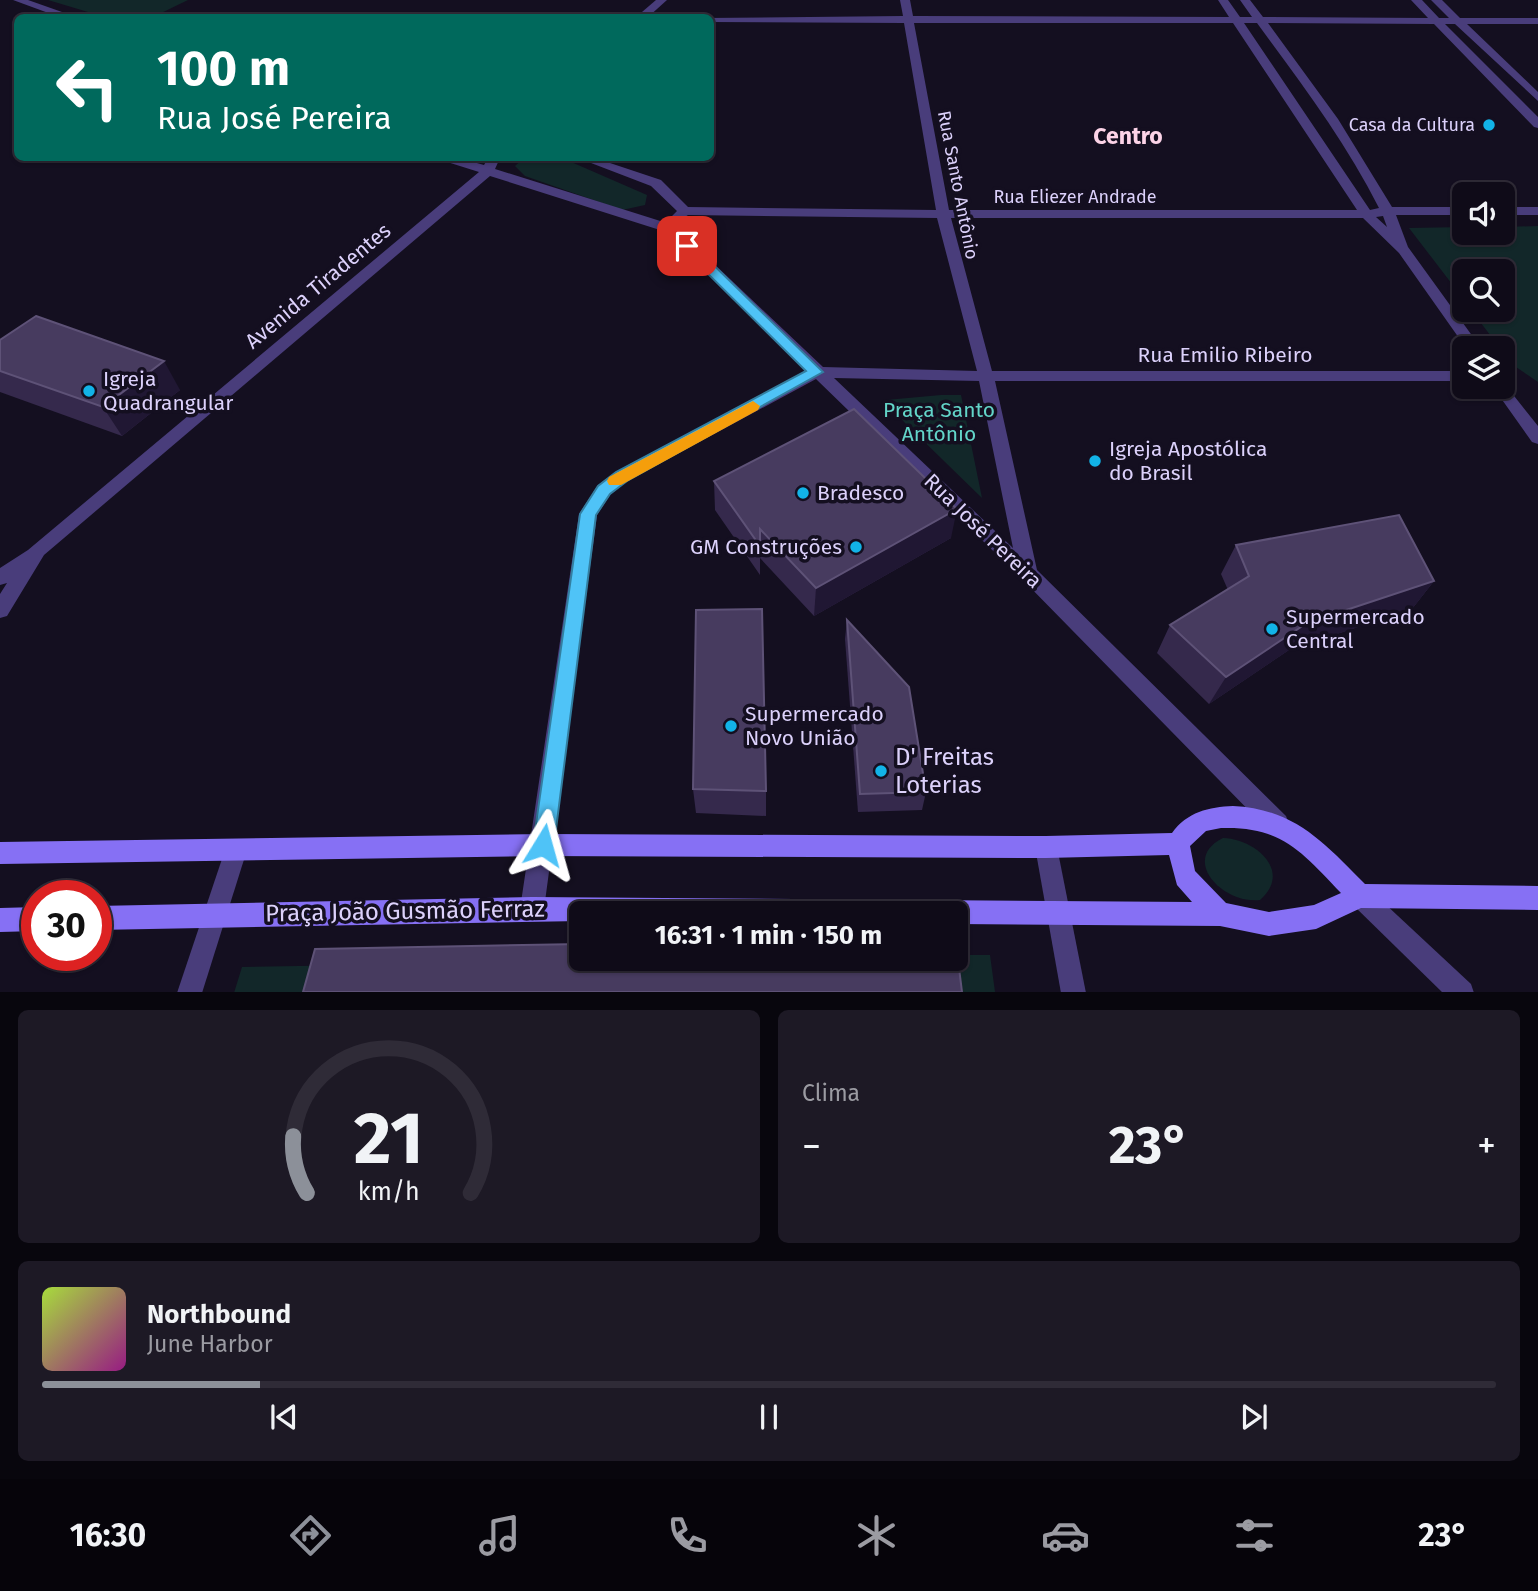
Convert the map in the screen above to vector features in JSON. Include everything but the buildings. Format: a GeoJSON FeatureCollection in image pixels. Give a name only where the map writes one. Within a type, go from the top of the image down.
{"type":"FeatureCollection","features":[{"type":"Feature","properties":{"kind":"street"},"geometry":{"type":"LineString","coordinates":[[18,0],[62,14]]}},
{"type":"Feature","properties":{"kind":"street"},"geometry":{"type":"LineString","coordinates":[[645,14],[663,0]]}},
{"type":"Feature","properties":{"kind":"street","name":"Rua Santo Antônio"},"geometry":{"type":"LineString","coordinates":[[905,0],[943,214],[986,376],[1028,573]]}},
{"type":"Feature","properties":{"kind":"street"},"geometry":{"type":"LineString","coordinates":[[1223,0],[1366,214],[1404,250],[1465,336]]}},
{"type":"Feature","properties":{"kind":"street"},"geometry":{"type":"LineString","coordinates":[[1245,0],[1362,164],[1390,211],[1404,250]]}},
{"type":"Feature","properties":{"kind":"street"},"geometry":{"type":"LineString","coordinates":[[1416,0],[1538,124]]}},
{"type":"Feature","properties":{"kind":"street"},"geometry":{"type":"LineString","coordinates":[[1436,0],[1538,98]]}},
{"type":"Feature","properties":{"kind":"street"},"geometry":{"type":"LineString","coordinates":[[714,19],[1538,21]]}},
{"type":"Feature","properties":{"kind":"street","name":"Rua José Pereira"},"geometry":{"type":"LineString","coordinates":[[470,161],[491,164],[668,228],[1028,573],[1278,824]]}},
{"type":"Feature","properties":{"kind":"street"},"geometry":{"type":"LineString","coordinates":[[593,161],[656,183],[685,211],[668,228]]}},
{"type":"Feature","properties":{"kind":"street","name":"Avenida Tiradentes"},"geometry":{"type":"LineString","coordinates":[[0,610],[38,550],[491,164]]}},
{"type":"Feature","properties":{"kind":"street","name":"Rua Eliezer Andrade"},"geometry":{"type":"LineString","coordinates":[[685,211],[943,214],[1366,214],[1390,211],[1452,211]]}},
{"type":"Feature","properties":{"kind":"street"},"geometry":{"type":"LineString","coordinates":[[1515,211],[1538,211]]}},
{"type":"Feature","properties":{"kind":"street"},"geometry":{"type":"LineString","coordinates":[[532,909],[588,514],[604,490],[621,477],[816,372]]}},
{"type":"Feature","properties":{"kind":"street","name":"Rua Emilio Ribeiro"},"geometry":{"type":"LineString","coordinates":[[816,372],[986,376],[1452,376]]}},
{"type":"Feature","properties":{"kind":"street"},"geometry":{"type":"LineString","coordinates":[[1510,399],[1538,438]]}},
{"type":"Feature","properties":{"kind":"street"},"geometry":{"type":"LineString","coordinates":[[0,578],[38,550]]}},
{"type":"Feature","properties":{"kind":"street"},"geometry":{"type":"LineString","coordinates":[[0,853],[543,845],[1046,847],[1178,844],[1193,826],[1220,817],[1245,817],[1278,824],[1319,855],[1462,992]]}},
{"type":"Feature","properties":{"kind":"street"},"geometry":{"type":"LineString","coordinates":[[1178,844],[1185,877],[1220,914]]}},
{"type":"Feature","properties":{"kind":"street"},"geometry":{"type":"LineString","coordinates":[[1046,847],[1073,992]]}},
{"type":"Feature","properties":{"kind":"street"},"geometry":{"type":"LineString","coordinates":[[189,992],[236,850]]}},
{"type":"Feature","properties":{"kind":"street"},"geometry":{"type":"LineString","coordinates":[[1360,896],[1538,898]]}},
{"type":"Feature","properties":{"kind":"street","name":"Praça João Gusmão Ferraz"},"geometry":{"type":"LineString","coordinates":[[112,917],[532,909],[1220,914],[1269,924],[1316,917],[1360,896]]}},
{"type":"Feature","properties":{"kind":"street"},"geometry":{"type":"LineString","coordinates":[[0,920],[21,919]]}},
{"type":"Feature","properties":{"kind":"green space"},"geometry":{"type":"Polygon","coordinates":[[[48,0],[188,0],[159,14],[95,14],[48,0]]]}},
{"type":"Feature","properties":{"kind":"green space"},"geometry":{"type":"Polygon","coordinates":[[[521,161],[569,161],[647,195],[645,205],[622,210],[525,176],[515,166],[521,161]]]}},
{"type":"Feature","properties":{"kind":"green space"},"geometry":{"type":"Polygon","coordinates":[[[1538,226],[1538,382],[1515,366],[1515,336],[1491,336],[1480,322],[1515,322],[1515,259],[1452,259],[1452,284],[1409,228],[1452,227],[1452,245],[1515,245],[1515,227],[1538,226]]]}},
{"type":"Feature","properties":{"kind":"green space","name":"Praça Santo Antônio"},"geometry":{"type":"Polygon","coordinates":[[[961,395],[982,498],[905,423],[886,400],[961,395]]]}},
{"type":"Feature","properties":{"kind":"green space"},"geometry":{"type":"Polygon","coordinates":[[[1223,838],[1247,844],[1266,858],[1273,878],[1269,889],[1260,900],[1232,895],[1220,888],[1211,878],[1205,857],[1211,847],[1223,838]]]}},
{"type":"Feature","properties":{"kind":"green space"},"geometry":{"type":"Polygon","coordinates":[[[968,955],[990,955],[995,992],[234,992],[242,967],[569,962],[569,971],[968,971],[968,955]]]}},
{"type":"Feature","properties":{"kind":"slow traffic"},"geometry":{"type":"LineString","coordinates":[[615,481],[753,406]]}},
{"type":"Feature","properties":{"kind":"place","name":"Casa da Cultura"},"geometry":{"type":"Point","coordinates":[1489,125]}},
{"type":"Feature","properties":{"kind":"place","name":"Igreja Quadrangular"},"geometry":{"type":"Point","coordinates":[89,391]}},
{"type":"Feature","properties":{"kind":"place","name":"Igreja Apostólica do Brasil"},"geometry":{"type":"Point","coordinates":[1095,461]}},
{"type":"Feature","properties":{"kind":"place","name":"Bradesco"},"geometry":{"type":"Point","coordinates":[803,493]}},
{"type":"Feature","properties":{"kind":"place","name":"GM Construções"},"geometry":{"type":"Point","coordinates":[856,547]}},
{"type":"Feature","properties":{"kind":"place","name":"Supermercado Central"},"geometry":{"type":"Point","coordinates":[1272,629]}},
{"type":"Feature","properties":{"kind":"place","name":"Supermercado Novo União"},"geometry":{"type":"Point","coordinates":[731,726]}},
{"type":"Feature","properties":{"kind":"place","name":"D' Freitas Loterias"},"geometry":{"type":"Point","coordinates":[881,771]}},
{"type":"Feature","properties":{"kind":"district","name":"Centro"},"geometry":{"type":"Point","coordinates":[1128,136]}},
{"type":"Feature","properties":{"kind":"route"},"geometry":{"type":"LineString","coordinates":[[543,845],[588,514],[604,490],[621,477],[816,372],[687,246]]}}]}
